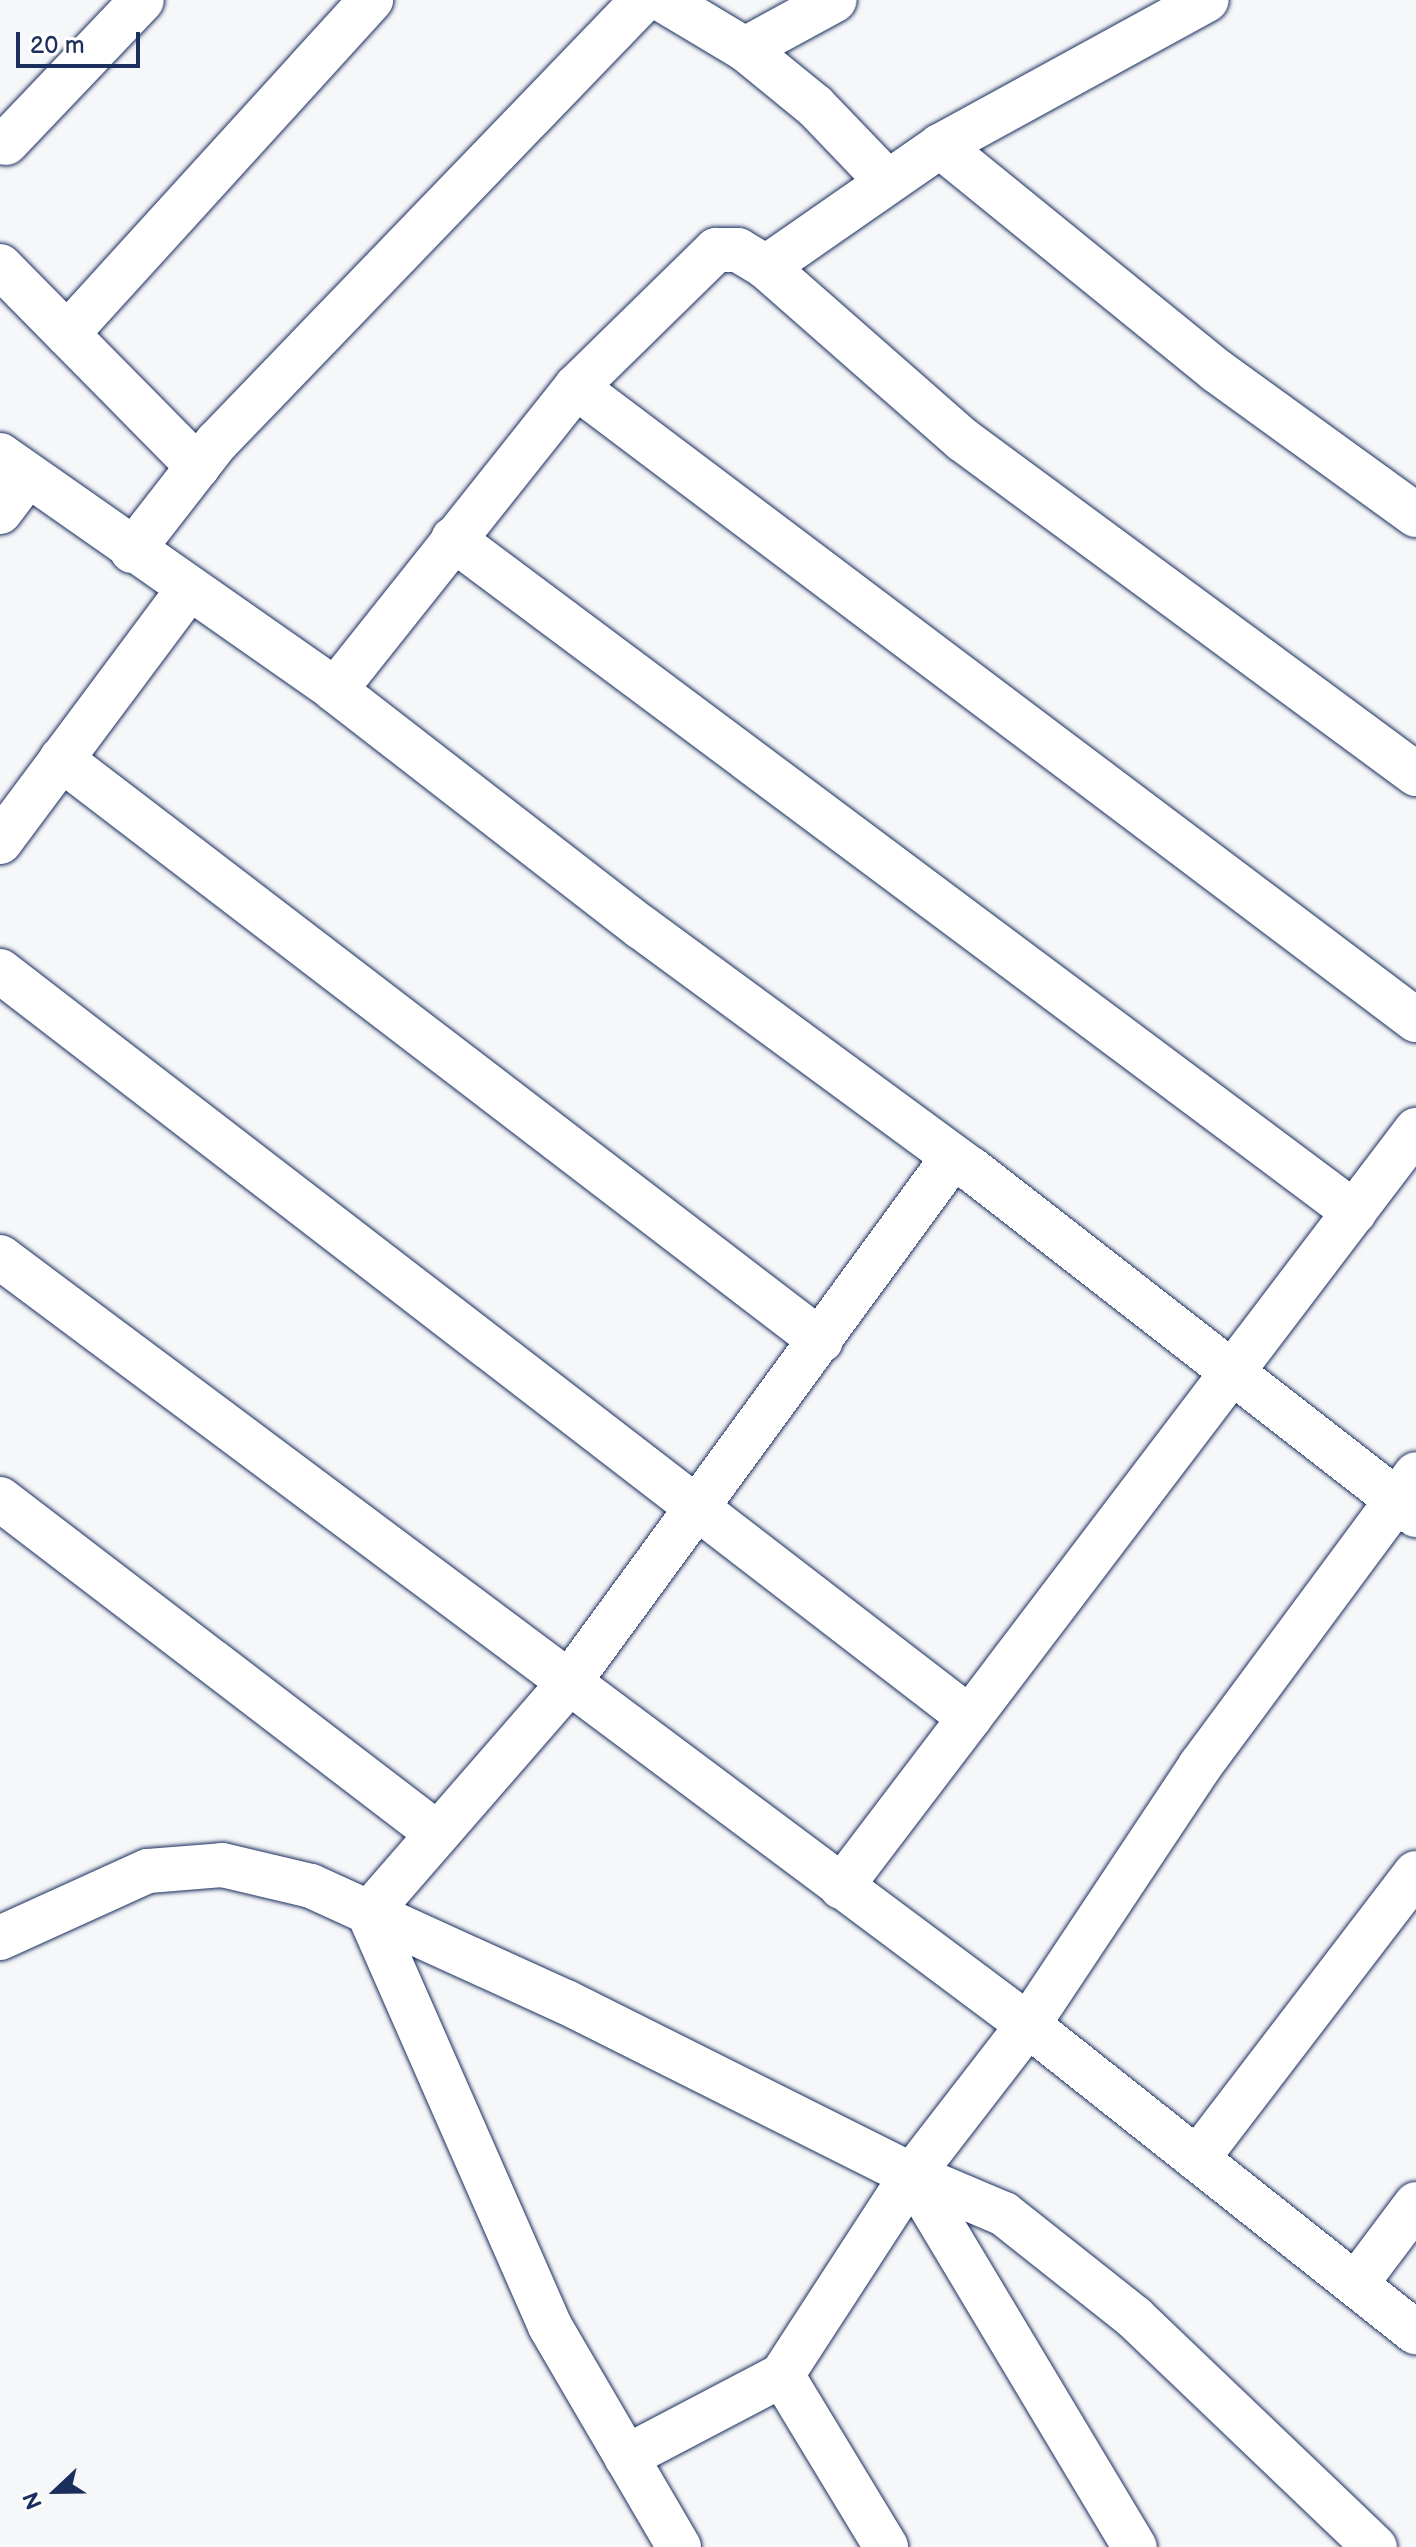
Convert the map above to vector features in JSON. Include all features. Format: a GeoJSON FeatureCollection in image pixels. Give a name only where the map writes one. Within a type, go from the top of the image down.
{"type":"FeatureCollection","features":[{"type":"Feature","properties":{"kind":"street"},"geometry":{"type":"LineString","coordinates":[[2,146],[142,0]]}},
{"type":"Feature","properties":{"kind":"street"},"geometry":{"type":"LineString","coordinates":[[67,334],[371,0]]}},
{"type":"Feature","properties":{"kind":"street"},"geometry":{"type":"LineString","coordinates":[[132,551],[198,467],[643,0]]}},
{"type":"Feature","properties":{"kind":"street"},"geometry":{"type":"LineString","coordinates":[[663,0],[745,49],[815,106],[886,180]]}},
{"type":"Feature","properties":{"kind":"street"},"geometry":{"type":"LineString","coordinates":[[745,49],[835,0]]}},
{"type":"Feature","properties":{"kind":"street"},"geometry":{"type":"LineString","coordinates":[[766,267],[886,180],[940,146],[1207,0]]}},
{"type":"Feature","properties":{"kind":"street"},"geometry":{"type":"LineString","coordinates":[[940,146],[1217,371],[1416,515]]}},
{"type":"Feature","properties":{"kind":"street"},"geometry":{"type":"LineString","coordinates":[[335,690],[576,387],[716,250],[738,250],[766,267],[963,440],[1416,774]]}},
{"type":"Feature","properties":{"kind":"street"},"geometry":{"type":"LineString","coordinates":[[0,266],[198,467]]}},
{"type":"Feature","properties":{"kind":"street"},"geometry":{"type":"LineString","coordinates":[[576,387],[1416,1020]]}},
{"type":"Feature","properties":{"kind":"street"},"geometry":{"type":"LineString","coordinates":[[0,512],[14,465],[132,551],[335,690],[641,927],[953,1157],[1232,1372],[1410,1496],[1200,1766],[1028,2025],[912,2175],[782,2375],[626,2457]]}},
{"type":"Feature","properties":{"kind":"street"},"geometry":{"type":"LineString","coordinates":[[453,539],[1354,1212]]}},
{"type":"Feature","properties":{"kind":"street"},"geometry":{"type":"LineString","coordinates":[[0,842],[188,590]]}},
{"type":"Feature","properties":{"kind":"street"},"geometry":{"type":"LineString","coordinates":[[61,759],[821,1341]]}},
{"type":"Feature","properties":{"kind":"street"},"geometry":{"type":"LineString","coordinates":[[0,971],[970,1718]]}},
{"type":"Feature","properties":{"kind":"street"},"geometry":{"type":"LineString","coordinates":[[841,1887],[1416,1130]]}},
{"type":"Feature","properties":{"kind":"street"},"geometry":{"type":"LineString","coordinates":[[369,1913],[567,1685],[953,1157]]}},
{"type":"Feature","properties":{"kind":"street"},"geometry":{"type":"LineString","coordinates":[[0,1257],[567,1685],[1028,2025],[1416,2332]]}},
{"type":"Feature","properties":{"kind":"street"},"geometry":{"type":"LineString","coordinates":[[0,1499],[438,1834]]}},
{"type":"Feature","properties":{"kind":"street"},"geometry":{"type":"LineString","coordinates":[[0,1938],[148,1871],[207,1866],[311,1886],[566,2002],[912,2175],[1004,2214],[1135,2318],[1375,2547]]}},
{"type":"Feature","properties":{"kind":"street"},"geometry":{"type":"LineString","coordinates":[[1197,2159],[1416,1873]]}},
{"type":"Feature","properties":{"kind":"street"},"geometry":{"type":"LineString","coordinates":[[369,1913],[550,2326],[679,2547]]}},
{"type":"Feature","properties":{"kind":"street"},"geometry":{"type":"LineString","coordinates":[[912,2175],[1135,2547]]}},
{"type":"Feature","properties":{"kind":"street"},"geometry":{"type":"LineString","coordinates":[[1356,2284],[1416,2204]]}},
{"type":"Feature","properties":{"kind":"street"},"geometry":{"type":"LineString","coordinates":[[782,2375],[886,2547]]}}]}
